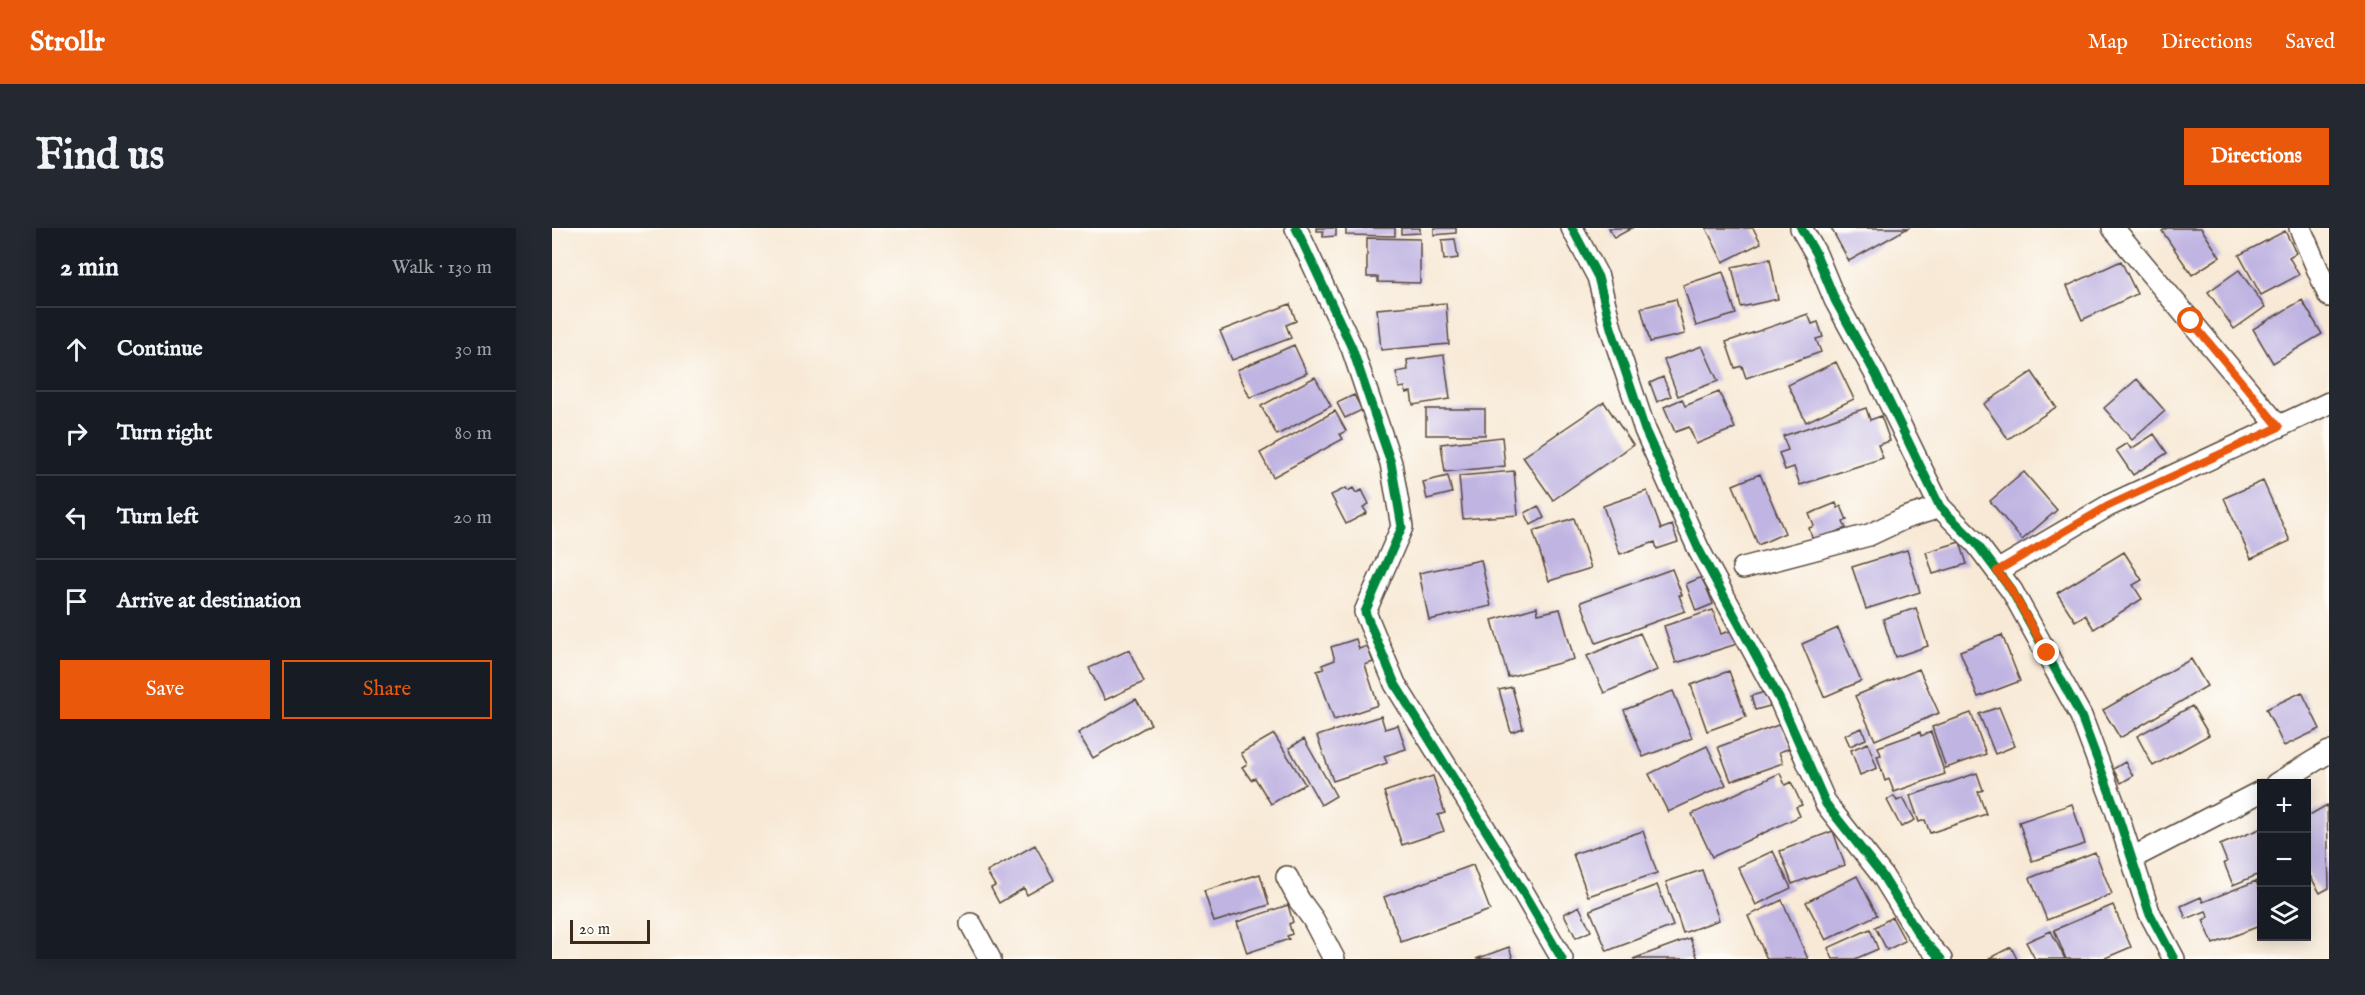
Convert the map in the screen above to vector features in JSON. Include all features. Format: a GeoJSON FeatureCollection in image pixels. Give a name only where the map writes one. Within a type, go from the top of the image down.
{"type":"FeatureCollection","features":[{"type":"Feature","properties":{"kind":"street"},"geometry":{"type":"LineString","coordinates":[[1296,228],[1352,348],[1391,463],[1402,528],[1365,612],[1395,684],[1505,861],[1562,959]]}},
{"type":"Feature","properties":{"kind":"street"},"geometry":{"type":"LineString","coordinates":[[1572,228],[1598,277],[1611,328],[1645,430],[1699,550],[1780,700],[1826,804],[1882,875],[1919,935],[1941,959]]}},
{"type":"Feature","properties":{"kind":"street"},"geometry":{"type":"LineString","coordinates":[[1801,228],[1816,254],[1835,300],[1876,375],[1940,507],[1976,543],[2012,591],[2081,716],[2115,807],[2150,912],[2174,959]]}},
{"type":"Feature","properties":{"kind":"street"},"geometry":{"type":"LineString","coordinates":[[2113,228],[2279,427]]}},
{"type":"Feature","properties":{"kind":"street"},"geometry":{"type":"LineString","coordinates":[[2300,228],[2329,296]]}},
{"type":"Feature","properties":{"kind":"street"},"geometry":{"type":"LineString","coordinates":[[1997,571],[2108,506],[2329,403]]}},
{"type":"Feature","properties":{"kind":"street"},"geometry":{"type":"LineString","coordinates":[[1743,568],[1869,535],[1905,518],[1940,507]]}},
{"type":"Feature","properties":{"kind":"street"},"geometry":{"type":"LineString","coordinates":[[2283,779],[2329,752]]}},
{"type":"Feature","properties":{"kind":"street"},"geometry":{"type":"LineString","coordinates":[[2132,858],[2257,794]]}},
{"type":"Feature","properties":{"kind":"street"},"geometry":{"type":"LineString","coordinates":[[1287,877],[1334,959]]}},
{"type":"Feature","properties":{"kind":"street"},"geometry":{"type":"LineString","coordinates":[[971,924],[990,959]]}},
{"type":"Feature","properties":{"kind":"building"},"geometry":{"type":"Polygon","coordinates":[[[1316,228],[1336,228],[1336,236],[1323,237],[1323,231],[1317,231],[1316,228]]]}},
{"type":"Feature","properties":{"kind":"building"},"geometry":{"type":"Polygon","coordinates":[[[1346,228],[1395,228],[1395,236],[1346,235],[1346,228]]]}},
{"type":"Feature","properties":{"kind":"building"},"geometry":{"type":"Polygon","coordinates":[[[1401,228],[1420,228],[1420,233],[1401,234],[1401,228]]]}},
{"type":"Feature","properties":{"kind":"building"},"geometry":{"type":"Polygon","coordinates":[[[1434,228],[1456,228],[1456,233],[1434,235],[1434,228]]]}},
{"type":"Feature","properties":{"kind":"building"},"geometry":{"type":"Polygon","coordinates":[[[1609,228],[1632,228],[1614,238],[1609,228]]]}},
{"type":"Feature","properties":{"kind":"building"},"geometry":{"type":"Polygon","coordinates":[[[1706,228],[1753,228],[1761,243],[1723,262],[1706,228]]]}},
{"type":"Feature","properties":{"kind":"building"},"geometry":{"type":"Polygon","coordinates":[[[1831,228],[1908,228],[1849,261],[1831,228]]]}},
{"type":"Feature","properties":{"kind":"building"},"geometry":{"type":"Polygon","coordinates":[[[2167,228],[2201,228],[2220,257],[2192,275],[2162,231],[2167,228]]]}},
{"type":"Feature","properties":{"kind":"building"},"geometry":{"type":"Polygon","coordinates":[[[2285,231],[2296,253],[2289,257],[2299,275],[2261,295],[2239,255],[2285,231]]]}},
{"type":"Feature","properties":{"kind":"building"},"geometry":{"type":"Polygon","coordinates":[[[1367,238],[1420,239],[1420,283],[1378,282],[1378,277],[1367,277],[1367,238]]]}},
{"type":"Feature","properties":{"kind":"building"},"geometry":{"type":"Polygon","coordinates":[[[1455,239],[1458,258],[1444,260],[1442,240],[1455,239]]]}},
{"type":"Feature","properties":{"kind":"building"},"geometry":{"type":"Polygon","coordinates":[[[1770,259],[1778,299],[1741,307],[1732,267],[1770,259]]]}},
{"type":"Feature","properties":{"kind":"building"},"geometry":{"type":"Polygon","coordinates":[[[2121,261],[2137,294],[2082,320],[2067,286],[2121,261]]]}},
{"type":"Feature","properties":{"kind":"building"},"geometry":{"type":"Polygon","coordinates":[[[2239,270],[2265,307],[2234,329],[2208,292],[2239,270]]]}},
{"type":"Feature","properties":{"kind":"building"},"geometry":{"type":"Polygon","coordinates":[[[1723,272],[1736,314],[1696,326],[1683,285],[1723,272]]]}},
{"type":"Feature","properties":{"kind":"building"},"geometry":{"type":"Polygon","coordinates":[[[1676,299],[1685,334],[1650,342],[1641,308],[1676,299]]]}},
{"type":"Feature","properties":{"kind":"building"},"geometry":{"type":"Polygon","coordinates":[[[2302,300],[2322,334],[2273,363],[2253,329],[2302,300]]]}},
{"type":"Feature","properties":{"kind":"building"},"geometry":{"type":"Polygon","coordinates":[[[1446,303],[1449,344],[1381,350],[1377,309],[1446,303]]]}},
{"type":"Feature","properties":{"kind":"building"},"geometry":{"type":"Polygon","coordinates":[[[1290,304],[1296,321],[1286,325],[1291,338],[1232,360],[1220,331],[1290,304]]]}},
{"type":"Feature","properties":{"kind":"building"},"geometry":{"type":"Polygon","coordinates":[[[1808,314],[1812,324],[1818,322],[1823,337],[1816,339],[1821,352],[1746,378],[1742,366],[1735,368],[1726,342],[1808,314]]]}},
{"type":"Feature","properties":{"kind":"building"},"geometry":{"type":"Polygon","coordinates":[[[1294,345],[1307,373],[1250,398],[1237,370],[1294,345]]]}},
{"type":"Feature","properties":{"kind":"building"},"geometry":{"type":"Polygon","coordinates":[[[1702,346],[1718,381],[1678,396],[1664,360],[1702,346]]]}},
{"type":"Feature","properties":{"kind":"building"},"geometry":{"type":"Polygon","coordinates":[[[1444,355],[1450,399],[1413,405],[1411,392],[1406,393],[1405,387],[1399,388],[1396,372],[1408,370],[1407,360],[1444,355]]]}},
{"type":"Feature","properties":{"kind":"building"},"geometry":{"type":"Polygon","coordinates":[[[1836,362],[1854,399],[1806,422],[1788,385],[1836,362]]]}},
{"type":"Feature","properties":{"kind":"building"},"geometry":{"type":"Polygon","coordinates":[[[2032,372],[2056,407],[2008,439],[1984,404],[2032,372]]]}},
{"type":"Feature","properties":{"kind":"building"},"geometry":{"type":"Polygon","coordinates":[[[1315,377],[1331,406],[1277,435],[1261,406],[1315,377]]]}},
{"type":"Feature","properties":{"kind":"building"},"geometry":{"type":"Polygon","coordinates":[[[1663,377],[1671,396],[1657,402],[1650,383],[1663,377]]]}},
{"type":"Feature","properties":{"kind":"building"},"geometry":{"type":"Polygon","coordinates":[[[2137,379],[2165,411],[2132,440],[2104,408],[2137,379]]]}},
{"type":"Feature","properties":{"kind":"building"},"geometry":{"type":"Polygon","coordinates":[[[1719,392],[1735,428],[1696,444],[1689,427],[1675,432],[1664,407],[1682,399],[1685,406],[1719,392]]]}},
{"type":"Feature","properties":{"kind":"building"},"geometry":{"type":"Polygon","coordinates":[[[1354,395],[1362,410],[1345,418],[1337,403],[1354,395]]]}},
{"type":"Feature","properties":{"kind":"building"},"geometry":{"type":"Polygon","coordinates":[[[1604,402],[1633,445],[1553,500],[1523,457],[1604,402]]]}},
{"type":"Feature","properties":{"kind":"building"},"geometry":{"type":"Polygon","coordinates":[[[1866,408],[1870,420],[1881,416],[1890,441],[1878,445],[1883,458],[1800,485],[1794,467],[1785,470],[1779,453],[1788,450],[1783,436],[1866,408]]]}},
{"type":"Feature","properties":{"kind":"building"},"geometry":{"type":"Polygon","coordinates":[[[1426,409],[1485,409],[1485,435],[1426,435],[1426,409]]]}},
{"type":"Feature","properties":{"kind":"building"},"geometry":{"type":"Polygon","coordinates":[[[1335,411],[1346,431],[1340,434],[1343,439],[1273,477],[1260,453],[1335,411]]]}},
{"type":"Feature","properties":{"kind":"building"},"geometry":{"type":"Polygon","coordinates":[[[2154,434],[2167,453],[2133,475],[2116,450],[2127,443],[2131,449],[2154,434]]]}},
{"type":"Feature","properties":{"kind":"building"},"geometry":{"type":"Polygon","coordinates":[[[1502,437],[1505,466],[1445,472],[1441,444],[1502,437]]]}},
{"type":"Feature","properties":{"kind":"building"},"geometry":{"type":"Polygon","coordinates":[[[1514,471],[1518,515],[1463,519],[1459,476],[1514,471]]]}},
{"type":"Feature","properties":{"kind":"building"},"geometry":{"type":"Polygon","coordinates":[[[2024,472],[2057,510],[2022,540],[1990,501],[2024,472]]]}},
{"type":"Feature","properties":{"kind":"building"},"geometry":{"type":"Polygon","coordinates":[[[1760,474],[1785,533],[1758,545],[1733,485],[1760,474]]]}},
{"type":"Feature","properties":{"kind":"building"},"geometry":{"type":"Polygon","coordinates":[[[1448,476],[1452,493],[1427,499],[1423,482],[1448,476]]]}},
{"type":"Feature","properties":{"kind":"building"},"geometry":{"type":"Polygon","coordinates":[[[2263,481],[2290,541],[2251,559],[2224,498],[2263,481]]]}},
{"type":"Feature","properties":{"kind":"building"},"geometry":{"type":"Polygon","coordinates":[[[1346,488],[1348,491],[1353,488],[1356,493],[1362,490],[1369,504],[1363,507],[1367,513],[1346,524],[1331,495],[1346,488]]]}},
{"type":"Feature","properties":{"kind":"building"},"geometry":{"type":"Polygon","coordinates":[[[1647,491],[1661,529],[1672,525],[1678,542],[1657,549],[1655,542],[1620,554],[1603,506],[1647,491]]]}},
{"type":"Feature","properties":{"kind":"building"},"geometry":{"type":"Polygon","coordinates":[[[1836,503],[1838,508],[1841,506],[1847,520],[1843,522],[1846,528],[1813,541],[1809,528],[1814,526],[1809,514],[1836,503]]]}},
{"type":"Feature","properties":{"kind":"building"},"geometry":{"type":"Polygon","coordinates":[[[1538,506],[1544,518],[1531,525],[1525,513],[1538,506]]]}},
{"type":"Feature","properties":{"kind":"building"},"geometry":{"type":"Polygon","coordinates":[[[1574,518],[1591,568],[1549,581],[1533,531],[1574,518]]]}},
{"type":"Feature","properties":{"kind":"building"},"geometry":{"type":"Polygon","coordinates":[[[1960,542],[1967,564],[1933,574],[1926,552],[1960,542]]]}},
{"type":"Feature","properties":{"kind":"building"},"geometry":{"type":"Polygon","coordinates":[[[1907,550],[1920,592],[1866,609],[1852,567],[1907,550]]]}},
{"type":"Feature","properties":{"kind":"building"},"geometry":{"type":"Polygon","coordinates":[[[2124,552],[2142,580],[2133,585],[2142,599],[2094,629],[2085,615],[2075,621],[2057,593],[2124,552]]]}},
{"type":"Feature","properties":{"kind":"building"},"geometry":{"type":"Polygon","coordinates":[[[1481,560],[1491,606],[1429,620],[1419,573],[1481,560]]]}},
{"type":"Feature","properties":{"kind":"building"},"geometry":{"type":"Polygon","coordinates":[[[1672,569],[1682,595],[1679,595],[1685,611],[1596,643],[1581,602],[1672,569]]]}},
{"type":"Feature","properties":{"kind":"building"},"geometry":{"type":"Polygon","coordinates":[[[1702,577],[1713,604],[1696,611],[1686,584],[1702,577]]]}},
{"type":"Feature","properties":{"kind":"building"},"geometry":{"type":"Polygon","coordinates":[[[1537,607],[1538,614],[1560,609],[1574,659],[1508,677],[1492,620],[1537,607]]]}},
{"type":"Feature","properties":{"kind":"building"},"geometry":{"type":"Polygon","coordinates":[[[1916,608],[1928,646],[1895,657],[1883,619],[1916,608]]]}},
{"type":"Feature","properties":{"kind":"building"},"geometry":{"type":"Polygon","coordinates":[[[1713,610],[1721,634],[1733,630],[1737,644],[1676,663],[1664,626],[1713,610]]]}},
{"type":"Feature","properties":{"kind":"building"},"geometry":{"type":"Polygon","coordinates":[[[1838,628],[1861,681],[1824,697],[1802,644],[1838,628]]]}},
{"type":"Feature","properties":{"kind":"building"},"geometry":{"type":"Polygon","coordinates":[[[1640,633],[1657,670],[1604,693],[1587,656],[1640,633]]]}},
{"type":"Feature","properties":{"kind":"building"},"geometry":{"type":"Polygon","coordinates":[[[2002,635],[2020,681],[1978,697],[1960,651],[2002,635]]]}},
{"type":"Feature","properties":{"kind":"building"},"geometry":{"type":"Polygon","coordinates":[[[1356,639],[1359,649],[1367,646],[1373,662],[1365,665],[1378,705],[1334,720],[1317,671],[1324,669],[1322,665],[1335,660],[1331,647],[1356,639]]]}},
{"type":"Feature","properties":{"kind":"building"},"geometry":{"type":"Polygon","coordinates":[[[1129,650],[1144,682],[1105,700],[1089,668],[1129,650]]]}},
{"type":"Feature","properties":{"kind":"building"},"geometry":{"type":"Polygon","coordinates":[[[2191,659],[2207,686],[2120,738],[2103,710],[2191,659]]]}},
{"type":"Feature","properties":{"kind":"building"},"geometry":{"type":"Polygon","coordinates":[[[1919,669],[1939,713],[1875,740],[1855,696],[1919,669]]]}},
{"type":"Feature","properties":{"kind":"building"},"geometry":{"type":"Polygon","coordinates":[[[1729,671],[1746,717],[1707,731],[1691,685],[1729,671]]]}},
{"type":"Feature","properties":{"kind":"building"},"geometry":{"type":"Polygon","coordinates":[[[1512,687],[1523,728],[1511,732],[1499,690],[1512,687]]]}},
{"type":"Feature","properties":{"kind":"building"},"geometry":{"type":"Polygon","coordinates":[[[1673,691],[1692,738],[1643,757],[1624,710],[1673,691]]]}},
{"type":"Feature","properties":{"kind":"building"},"geometry":{"type":"Polygon","coordinates":[[[1765,692],[1770,706],[1755,710],[1751,696],[1765,692]]]}},
{"type":"Feature","properties":{"kind":"building"},"geometry":{"type":"Polygon","coordinates":[[[2302,692],[2320,729],[2284,746],[2266,709],[2302,692]]]}},
{"type":"Feature","properties":{"kind":"building"},"geometry":{"type":"Polygon","coordinates":[[[1136,699],[1151,724],[1093,758],[1078,733],[1136,699]]]}},
{"type":"Feature","properties":{"kind":"building"},"geometry":{"type":"Polygon","coordinates":[[[2192,706],[2209,735],[2153,766],[2137,736],[2192,706]]]}},
{"type":"Feature","properties":{"kind":"building"},"geometry":{"type":"Polygon","coordinates":[[[1999,707],[2015,746],[1995,754],[1979,714],[1999,707]]]}},
{"type":"Feature","properties":{"kind":"building"},"geometry":{"type":"Polygon","coordinates":[[[1971,713],[1986,754],[1946,768],[1932,727],[1971,713]]]}},
{"type":"Feature","properties":{"kind":"building"},"geometry":{"type":"Polygon","coordinates":[[[1381,716],[1385,729],[1398,725],[1406,749],[1384,756],[1387,763],[1333,781],[1317,736],[1381,716]]]}},
{"type":"Feature","properties":{"kind":"building"},"geometry":{"type":"Polygon","coordinates":[[[1781,724],[1791,748],[1779,752],[1783,763],[1731,781],[1718,747],[1781,724]]]}},
{"type":"Feature","properties":{"kind":"building"},"geometry":{"type":"Polygon","coordinates":[[[1862,728],[1866,739],[1850,746],[1845,735],[1862,728]]]}},
{"type":"Feature","properties":{"kind":"building"},"geometry":{"type":"Polygon","coordinates":[[[1920,732],[1921,736],[1931,732],[1945,774],[1894,792],[1889,779],[1885,781],[1877,756],[1881,755],[1878,747],[1920,732]]]}},
{"type":"Feature","properties":{"kind":"building"},"geometry":{"type":"Polygon","coordinates":[[[1274,734],[1305,784],[1271,804],[1255,778],[1251,780],[1242,767],[1247,764],[1241,753],[1274,734]]]}},
{"type":"Feature","properties":{"kind":"building"},"geometry":{"type":"Polygon","coordinates":[[[1304,739],[1336,796],[1321,805],[1289,748],[1304,739]]]}},
{"type":"Feature","properties":{"kind":"building"},"geometry":{"type":"Polygon","coordinates":[[[1868,743],[1877,768],[1860,775],[1851,750],[1868,743]]]}},
{"type":"Feature","properties":{"kind":"building"},"geometry":{"type":"Polygon","coordinates":[[[1707,746],[1726,785],[1668,812],[1649,774],[1707,746]]]}},
{"type":"Feature","properties":{"kind":"building"},"geometry":{"type":"Polygon","coordinates":[[[2125,762],[2133,776],[2121,783],[2113,769],[2125,762]]]}},
{"type":"Feature","properties":{"kind":"building"},"geometry":{"type":"Polygon","coordinates":[[[1780,773],[1785,785],[1791,782],[1802,805],[1796,807],[1800,816],[1712,857],[1692,814],[1780,773]]]}},
{"type":"Feature","properties":{"kind":"building"},"geometry":{"type":"Polygon","coordinates":[[[1977,773],[1983,790],[1978,792],[1986,814],[1930,833],[1925,820],[1919,822],[1910,796],[1977,773]]]}},
{"type":"Feature","properties":{"kind":"building"},"geometry":{"type":"Polygon","coordinates":[[[1433,776],[1445,813],[1438,815],[1444,831],[1402,845],[1384,792],[1433,776]]]}},
{"type":"Feature","properties":{"kind":"building"},"geometry":{"type":"Polygon","coordinates":[[[1894,796],[1897,801],[1903,798],[1915,820],[1901,827],[1887,800],[1894,796]]]}},
{"type":"Feature","properties":{"kind":"building"},"geometry":{"type":"Polygon","coordinates":[[[2072,804],[2085,844],[2032,861],[2019,822],[2072,804]]]}},
{"type":"Feature","properties":{"kind":"building"},"geometry":{"type":"Polygon","coordinates":[[[2327,805],[2329,888],[2320,893],[2311,878],[2311,814],[2327,805]]]}},
{"type":"Feature","properties":{"kind":"building"},"geometry":{"type":"Polygon","coordinates":[[[2257,830],[2257,875],[2233,885],[2220,845],[2257,830]]]}},
{"type":"Feature","properties":{"kind":"building"},"geometry":{"type":"Polygon","coordinates":[[[1643,831],[1657,873],[1588,896],[1573,854],[1643,831]]]}},
{"type":"Feature","properties":{"kind":"building"},"geometry":{"type":"Polygon","coordinates":[[[1833,831],[1845,865],[1792,884],[1780,851],[1833,831]]]}},
{"type":"Feature","properties":{"kind":"building"},"geometry":{"type":"Polygon","coordinates":[[[1035,845],[1054,880],[1027,895],[1024,888],[999,903],[991,888],[995,886],[987,872],[1035,845]]]}},
{"type":"Feature","properties":{"kind":"building"},"geometry":{"type":"Polygon","coordinates":[[[1773,851],[1791,888],[1756,905],[1738,867],[1773,851]]]}},
{"type":"Feature","properties":{"kind":"building"},"geometry":{"type":"Polygon","coordinates":[[[2095,852],[2112,894],[2047,920],[2030,878],[2095,852]]]}},
{"type":"Feature","properties":{"kind":"building"},"geometry":{"type":"Polygon","coordinates":[[[1473,865],[1490,910],[1401,942],[1384,897],[1473,865]]]}},
{"type":"Feature","properties":{"kind":"building"},"geometry":{"type":"Polygon","coordinates":[[[1702,870],[1719,920],[1683,933],[1666,882],[1702,870]]]}},
{"type":"Feature","properties":{"kind":"building"},"geometry":{"type":"Polygon","coordinates":[[[1260,874],[1269,905],[1214,922],[1204,891],[1260,874]]]}},
{"type":"Feature","properties":{"kind":"building"},"geometry":{"type":"Polygon","coordinates":[[[1857,876],[1877,915],[1826,940],[1806,902],[1857,876]]]}},
{"type":"Feature","properties":{"kind":"building"},"geometry":{"type":"Polygon","coordinates":[[[2256,881],[2257,927],[2213,944],[2203,920],[2209,917],[2206,911],[2186,919],[2181,906],[2201,897],[2203,902],[2256,881]]]}},
{"type":"Feature","properties":{"kind":"building"},"geometry":{"type":"Polygon","coordinates":[[[1657,885],[1673,926],[1607,951],[1590,910],[1657,885]]]}},
{"type":"Feature","properties":{"kind":"building"},"geometry":{"type":"Polygon","coordinates":[[[1782,900],[1808,959],[1767,959],[1748,916],[1782,900]]]}},
{"type":"Feature","properties":{"kind":"building"},"geometry":{"type":"Polygon","coordinates":[[[1288,905],[1293,922],[1289,924],[1292,934],[1287,936],[1289,939],[1247,953],[1237,922],[1288,905]]]}},
{"type":"Feature","properties":{"kind":"building"},"geometry":{"type":"Polygon","coordinates":[[[2113,905],[2131,947],[2103,959],[2066,959],[2054,930],[2113,905]]]}},
{"type":"Feature","properties":{"kind":"building"},"geometry":{"type":"Polygon","coordinates":[[[1579,906],[1591,931],[1576,938],[1564,914],[1579,906]]]}},
{"type":"Feature","properties":{"kind":"building"},"geometry":{"type":"Polygon","coordinates":[[[1892,917],[1905,941],[1887,950],[1875,927],[1892,917]]]}},
{"type":"Feature","properties":{"kind":"building"},"geometry":{"type":"Polygon","coordinates":[[[1870,929],[1878,949],[1855,959],[1833,959],[1828,948],[1870,929]]]}},
{"type":"Feature","properties":{"kind":"building"},"geometry":{"type":"Polygon","coordinates":[[[2051,931],[2065,959],[2035,959],[2026,942],[2051,931]]]}},
{"type":"Feature","properties":{"kind":"building"},"geometry":{"type":"Polygon","coordinates":[[[1690,938],[1698,959],[1633,959],[1690,938]]]}},
{"type":"Feature","properties":{"kind":"building"},"geometry":{"type":"Polygon","coordinates":[[[1509,947],[1513,959],[1476,959],[1509,947]]]}},
{"type":"Feature","properties":{"kind":"building"},"geometry":{"type":"Polygon","coordinates":[[[2011,947],[2017,959],[1988,959],[2011,947]]]}},
{"type":"Feature","properties":{"kind":"cycle path"},"geometry":{"type":"LineString","coordinates":[[1296,228],[1352,348],[1391,463],[1402,527],[1365,612],[1395,684],[1505,861],[1562,959]]}},
{"type":"Feature","properties":{"kind":"cycle path"},"geometry":{"type":"LineString","coordinates":[[1572,228],[1598,277],[1611,328],[1645,430],[1699,550],[1780,700],[1826,804],[1882,875],[1919,935],[1941,959]]}},
{"type":"Feature","properties":{"kind":"cycle path"},"geometry":{"type":"LineString","coordinates":[[1801,228],[1816,254],[1835,300],[1876,375],[1940,507],[1976,543],[2012,591],[2081,716],[2115,807],[2149,912],[2174,959]]}},
{"type":"Feature","properties":{"kind":"route"},"geometry":{"type":"LineString","coordinates":[[2047,653],[2012,591],[1997,571],[2108,506],[2279,427],[2191,321]]}}]}
